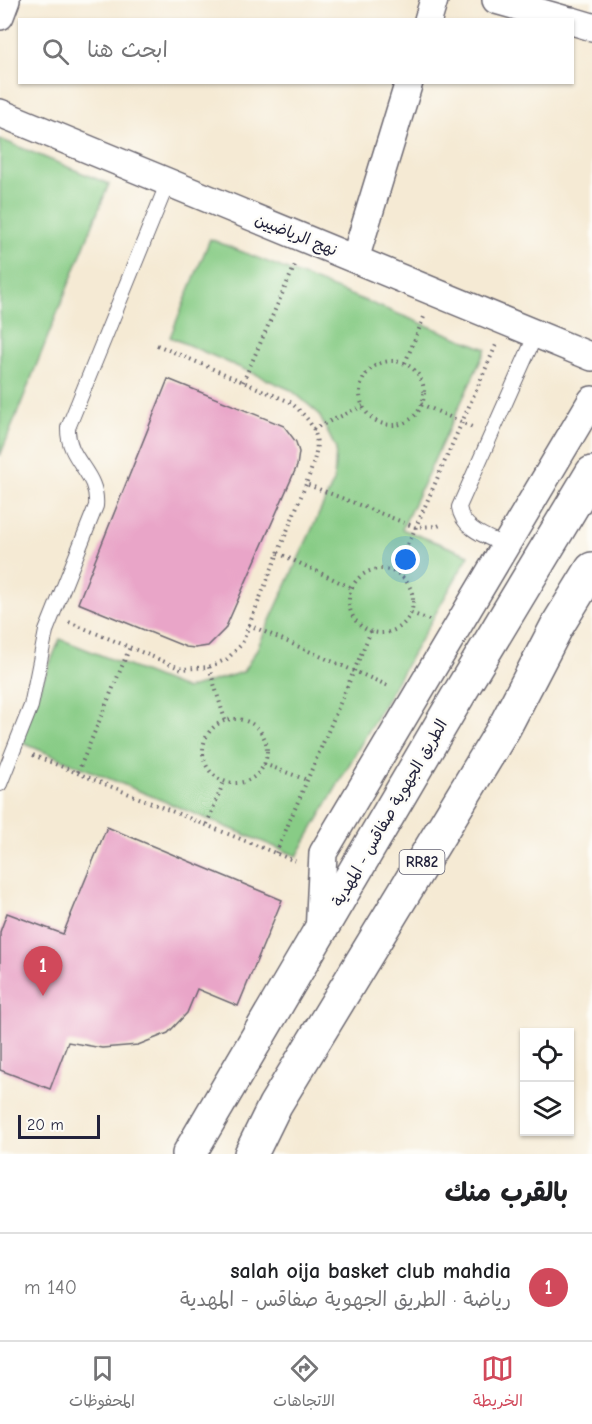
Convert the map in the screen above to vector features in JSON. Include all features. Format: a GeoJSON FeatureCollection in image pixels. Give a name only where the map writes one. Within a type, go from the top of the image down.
{"type":"FeatureCollection","features":[{"type":"Feature","properties":{"kind":"main road","name":"الطريق الجهوية صفاقس - المهدية"},"geometry":{"type":"LineString","coordinates":[[189,1154],[459,694],[592,473]]}},
{"type":"Feature","properties":{"kind":"main road","name":"RR82"},"geometry":{"type":"LineString","coordinates":[[251,1154],[275,1105],[504,728],[557,626],[592,569]]}},
{"type":"Feature","properties":{"kind":"street"},"geometry":{"type":"LineString","coordinates":[[0,16],[6,0]]}},
{"type":"Feature","properties":{"kind":"street"},"geometry":{"type":"LineString","coordinates":[[429,18],[434,0]]}},
{"type":"Feature","properties":{"kind":"street"},"geometry":{"type":"LineString","coordinates":[[496,0],[559,18]]}},
{"type":"Feature","properties":{"kind":"street"},"geometry":{"type":"LineString","coordinates":[[574,21],[592,27]]}},
{"type":"Feature","properties":{"kind":"street"},"geometry":{"type":"LineString","coordinates":[[355,259],[408,84]]}},
{"type":"Feature","properties":{"kind":"street","name":"نهج الرياضيين"},"geometry":{"type":"LineString","coordinates":[[0,113],[592,357]]}},
{"type":"Feature","properties":{"kind":"street"},"geometry":{"type":"LineString","coordinates":[[319,936],[323,853],[592,400]]}},
{"type":"Feature","properties":{"kind":"lane"},"geometry":{"type":"LineString","coordinates":[[0,784],[33,700],[41,646],[96,506],[96,488],[70,449],[68,428],[168,182]]}},
{"type":"Feature","properties":{"kind":"lane"},"geometry":{"type":"LineString","coordinates":[[506,546],[470,527],[460,515],[459,507],[536,334]]}},
{"type":"Feature","properties":{"kind":"path"},"geometry":{"type":"LineString","coordinates":[[243,382],[295,265]]}},
{"type":"Feature","properties":{"kind":"path"},"geometry":{"type":"LineString","coordinates":[[405,363],[434,292]]}},
{"type":"Feature","properties":{"kind":"path"},"geometry":{"type":"LineString","coordinates":[[52,615],[182,669],[209,667],[226,658],[242,644],[317,456],[317,442],[313,429],[305,416],[290,402],[157,345]]}},
{"type":"Feature","properties":{"kind":"path"},"geometry":{"type":"LineString","coordinates":[[396,572],[496,345]]}},
{"type":"Feature","properties":{"kind":"path"},"geometry":{"type":"LineString","coordinates":[[384,361],[405,363],[420,379],[423,389],[421,404],[413,416],[404,422],[384,424],[375,420],[363,406],[360,394],[361,383],[366,373],[384,361]]}},
{"type":"Feature","properties":{"kind":"path"},"geometry":{"type":"LineString","coordinates":[[421,404],[491,435]]}},
{"type":"Feature","properties":{"kind":"path"},"geometry":{"type":"LineString","coordinates":[[313,429],[363,406]]}},
{"type":"Feature","properties":{"kind":"path"},"geometry":{"type":"LineString","coordinates":[[306,484],[415,527],[438,526],[460,515]]}},
{"type":"Feature","properties":{"kind":"path"},"geometry":{"type":"LineString","coordinates":[[278,553],[352,588]]}},
{"type":"Feature","properties":{"kind":"path"},"geometry":{"type":"LineString","coordinates":[[376,569],[396,572],[411,588],[413,608],[409,618],[392,631],[381,633],[371,631],[362,626],[350,609],[352,588],[366,573],[376,569]]}},
{"type":"Feature","properties":{"kind":"path"},"geometry":{"type":"LineString","coordinates":[[249,625],[416,697]]}},
{"type":"Feature","properties":{"kind":"path"},"geometry":{"type":"LineString","coordinates":[[276,853],[371,631]]}},
{"type":"Feature","properties":{"kind":"path"},"geometry":{"type":"LineString","coordinates":[[78,772],[130,647]]}},
{"type":"Feature","properties":{"kind":"path"},"geometry":{"type":"LineString","coordinates":[[209,667],[225,720]]}},
{"type":"Feature","properties":{"kind":"path"},"geometry":{"type":"LineString","coordinates":[[241,719],[251,723],[259,729],[265,739],[268,750],[264,764],[253,778],[242,782],[224,781],[212,773],[206,765],[203,745],[207,735],[213,727],[225,720],[241,719]]}},
{"type":"Feature","properties":{"kind":"path"},"geometry":{"type":"LineString","coordinates":[[15,748],[322,872]]}},
{"type":"Feature","properties":{"kind":"path"},"geometry":{"type":"LineString","coordinates":[[264,764],[307,780]]}},
{"type":"Feature","properties":{"kind":"path"},"geometry":{"type":"LineString","coordinates":[[207,824],[224,781]]}},
{"type":"Feature","properties":{"kind":"green space"},"geometry":{"type":"Polygon","coordinates":[[[0,139],[109,184],[0,456],[0,139]]]}},
{"type":"Feature","properties":{"kind":"green space"},"geometry":{"type":"Polygon","coordinates":[[[210,239],[486,349],[402,529],[469,555],[297,856],[18,741],[60,639],[186,689],[243,672],[256,651],[334,481],[336,449],[318,413],[291,390],[170,337],[210,239]]]}},
{"type":"Feature","properties":{"kind":"building"},"geometry":{"type":"Polygon","coordinates":[[[168,379],[284,426],[296,442],[299,452],[297,466],[225,629],[208,646],[195,648],[186,647],[78,603],[168,379]]]}},
{"type":"Feature","properties":{"kind":"building"},"geometry":{"type":"Polygon","coordinates":[[[107,827],[282,900],[238,1006],[197,989],[187,1013],[168,1033],[138,1045],[102,1048],[68,1042],[50,1089],[0,1070],[0,932],[7,913],[63,934],[107,827]]]}},
{"type":"Feature","properties":{"kind":"place","name":"salah oija basket club mahdia"},"geometry":{"type":"Point","coordinates":[43,996]}}]}
